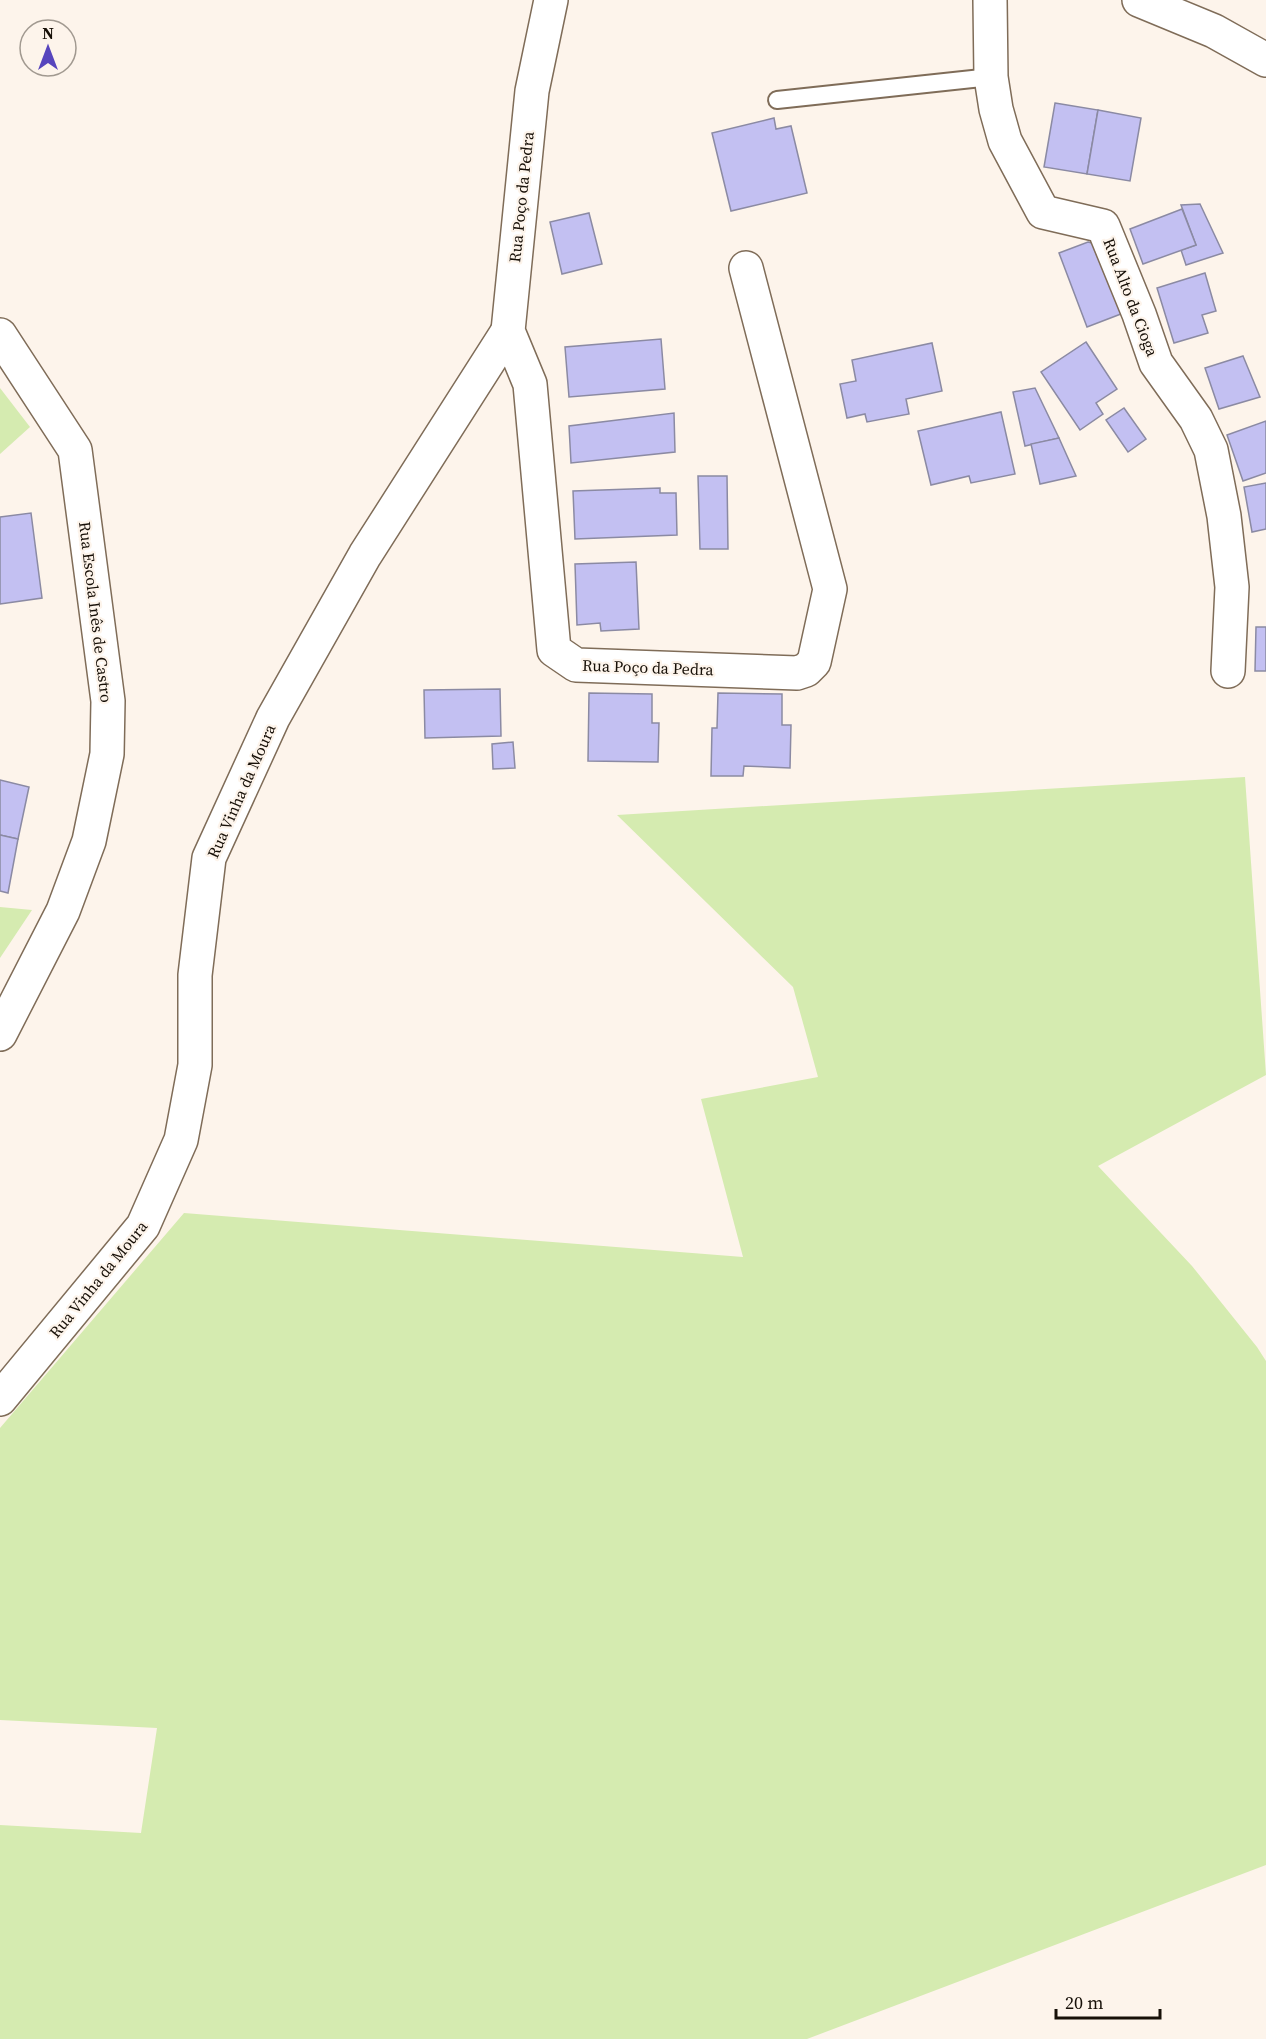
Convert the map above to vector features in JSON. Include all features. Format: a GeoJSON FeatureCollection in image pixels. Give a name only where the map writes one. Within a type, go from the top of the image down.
{"type":"FeatureCollection","features":[{"type":"Feature","properties":{"kind":"street","name":"Rua Poço da Pedra"},"geometry":{"type":"LineString","coordinates":[[551,0],[532,91],[508,331],[530,384],[554,650],[576,665],[797,673],[806,670],[814,662],[830,589],[746,268]]}},
{"type":"Feature","properties":{"kind":"street","name":"Rua Alto da Cioga"},"geometry":{"type":"LineString","coordinates":[[990,0],[991,77],[1005,141],[1043,212],[1102,226],[1139,314],[1156,363],[1196,419],[1211,450],[1224,516],[1232,587],[1228,671]]}},
{"type":"Feature","properties":{"kind":"street"},"geometry":{"type":"LineString","coordinates":[[1139,0],[1214,31],[1266,60]]}},
{"type":"Feature","properties":{"kind":"street","name":"Rua Vinha da Moura"},"geometry":{"type":"LineString","coordinates":[[0,1399],[144,1226],[181,1140],[195,1065],[195,975],[209,858],[273,718],[359,565],[508,331]]}},
{"type":"Feature","properties":{"kind":"street","name":"Rua Escola Inês de Castro"},"geometry":{"type":"LineString","coordinates":[[0,335],[75,450],[108,701],[107,754],[89,841],[63,911],[0,1034]]}},
{"type":"Feature","properties":{"kind":"lane"},"geometry":{"type":"LineString","coordinates":[[777,100],[991,77]]}},
{"type":"Feature","properties":{"kind":"green space"},"geometry":{"type":"Polygon","coordinates":[[[0,388],[30,427],[0,454],[0,388]]]}},
{"type":"Feature","properties":{"kind":"green space"},"geometry":{"type":"Polygon","coordinates":[[[1245,777],[1266,1075],[1098,1166],[1192,1266],[1266,1361],[1266,1865],[807,2039],[0,2039],[0,1825],[141,1833],[157,1728],[0,1720],[0,1428],[184,1213],[743,1257],[701,1099],[818,1077],[793,987],[617,815],[1245,777]]]}},
{"type":"Feature","properties":{"kind":"green space"},"geometry":{"type":"Polygon","coordinates":[[[0,907],[32,910],[0,958],[0,907]]]}},
{"type":"Feature","properties":{"kind":"building"},"geometry":{"type":"Polygon","coordinates":[[[1055,103],[1098,110],[1087,174],[1044,167],[1055,103]]]}},
{"type":"Feature","properties":{"kind":"building"},"geometry":{"type":"Polygon","coordinates":[[[1098,110],[1141,118],[1130,181],[1087,174],[1098,110]]]}},
{"type":"Feature","properties":{"kind":"building"},"geometry":{"type":"Polygon","coordinates":[[[774,118],[776,129],[791,126],[807,193],[731,211],[712,133],[774,118]]]}},
{"type":"Feature","properties":{"kind":"building"},"geometry":{"type":"Polygon","coordinates":[[[1200,204],[1223,253],[1186,265],[1181,250],[1196,245],[1181,205],[1200,204]]]}},
{"type":"Feature","properties":{"kind":"building"},"geometry":{"type":"Polygon","coordinates":[[[1182,209],[1196,245],[1143,264],[1130,229],[1182,209]]]}},
{"type":"Feature","properties":{"kind":"building"},"geometry":{"type":"Polygon","coordinates":[[[589,213],[602,264],[562,274],[550,222],[589,213]]]}},
{"type":"Feature","properties":{"kind":"building"},"geometry":{"type":"Polygon","coordinates":[[[1088,242],[1092,243],[1126,312],[1087,327],[1059,253],[1088,242]]]}},
{"type":"Feature","properties":{"kind":"building"},"geometry":{"type":"Polygon","coordinates":[[[1205,273],[1216,311],[1202,315],[1208,333],[1174,343],[1157,288],[1205,273]]]}},
{"type":"Feature","properties":{"kind":"building"},"geometry":{"type":"Polygon","coordinates":[[[661,339],[665,389],[569,397],[565,347],[661,339]]]}},
{"type":"Feature","properties":{"kind":"building"},"geometry":{"type":"Polygon","coordinates":[[[1086,342],[1117,389],[1096,403],[1103,414],[1080,430],[1041,372],[1086,342]]]}},
{"type":"Feature","properties":{"kind":"building"},"geometry":{"type":"Polygon","coordinates":[[[932,343],[942,391],[906,399],[909,414],[867,422],[865,414],[847,418],[840,384],[856,381],[852,360],[932,343]]]}},
{"type":"Feature","properties":{"kind":"building"},"geometry":{"type":"Polygon","coordinates":[[[1243,356],[1260,397],[1219,409],[1205,368],[1243,356]]]}},
{"type":"Feature","properties":{"kind":"building"},"geometry":{"type":"Polygon","coordinates":[[[1035,388],[1059,438],[1025,446],[1013,392],[1035,388]]]}},
{"type":"Feature","properties":{"kind":"building"},"geometry":{"type":"Polygon","coordinates":[[[1124,408],[1146,439],[1128,452],[1106,420],[1124,408]]]}},
{"type":"Feature","properties":{"kind":"building"},"geometry":{"type":"Polygon","coordinates":[[[1001,412],[1015,474],[971,483],[969,476],[931,485],[918,431],[1001,412]]]}},
{"type":"Feature","properties":{"kind":"building"},"geometry":{"type":"Polygon","coordinates":[[[674,413],[675,452],[571,463],[569,426],[674,413]]]}},
{"type":"Feature","properties":{"kind":"building"},"geometry":{"type":"Polygon","coordinates":[[[1266,421],[1266,473],[1243,481],[1227,435],[1266,421]]]}},
{"type":"Feature","properties":{"kind":"building"},"geometry":{"type":"Polygon","coordinates":[[[1059,438],[1076,476],[1040,484],[1031,444],[1059,438]]]}},
{"type":"Feature","properties":{"kind":"building"},"geometry":{"type":"Polygon","coordinates":[[[698,476],[727,476],[728,549],[700,549],[698,476]]]}},
{"type":"Feature","properties":{"kind":"building"},"geometry":{"type":"Polygon","coordinates":[[[1266,483],[1266,529],[1252,532],[1244,487],[1266,483]]]}},
{"type":"Feature","properties":{"kind":"building"},"geometry":{"type":"Polygon","coordinates":[[[660,488],[660,493],[676,493],[677,535],[575,539],[573,491],[660,488]]]}},
{"type":"Feature","properties":{"kind":"building"},"geometry":{"type":"Polygon","coordinates":[[[31,513],[42,598],[0,604],[0,517],[31,513]]]}},
{"type":"Feature","properties":{"kind":"building"},"geometry":{"type":"Polygon","coordinates":[[[636,562],[639,629],[601,631],[600,623],[577,625],[575,564],[636,562]]]}},
{"type":"Feature","properties":{"kind":"building"},"geometry":{"type":"Polygon","coordinates":[[[1256,627],[1266,627],[1266,671],[1255,671],[1256,627]]]}},
{"type":"Feature","properties":{"kind":"building"},"geometry":{"type":"Polygon","coordinates":[[[500,689],[501,736],[425,738],[424,690],[500,689]]]}},
{"type":"Feature","properties":{"kind":"building"},"geometry":{"type":"Polygon","coordinates":[[[589,693],[652,694],[652,723],[659,723],[658,762],[588,761],[589,693]]]}},
{"type":"Feature","properties":{"kind":"building"},"geometry":{"type":"Polygon","coordinates":[[[718,693],[782,694],[782,725],[791,725],[790,768],[744,766],[743,776],[711,776],[712,728],[717,728],[718,693]]]}},
{"type":"Feature","properties":{"kind":"building"},"geometry":{"type":"Polygon","coordinates":[[[513,742],[515,768],[493,769],[492,744],[513,742]]]}},
{"type":"Feature","properties":{"kind":"building"},"geometry":{"type":"Polygon","coordinates":[[[0,780],[29,787],[18,839],[0,835],[0,780]]]}},
{"type":"Feature","properties":{"kind":"building"},"geometry":{"type":"Polygon","coordinates":[[[0,835],[18,839],[8,893],[0,891],[0,835]]]}}]}
